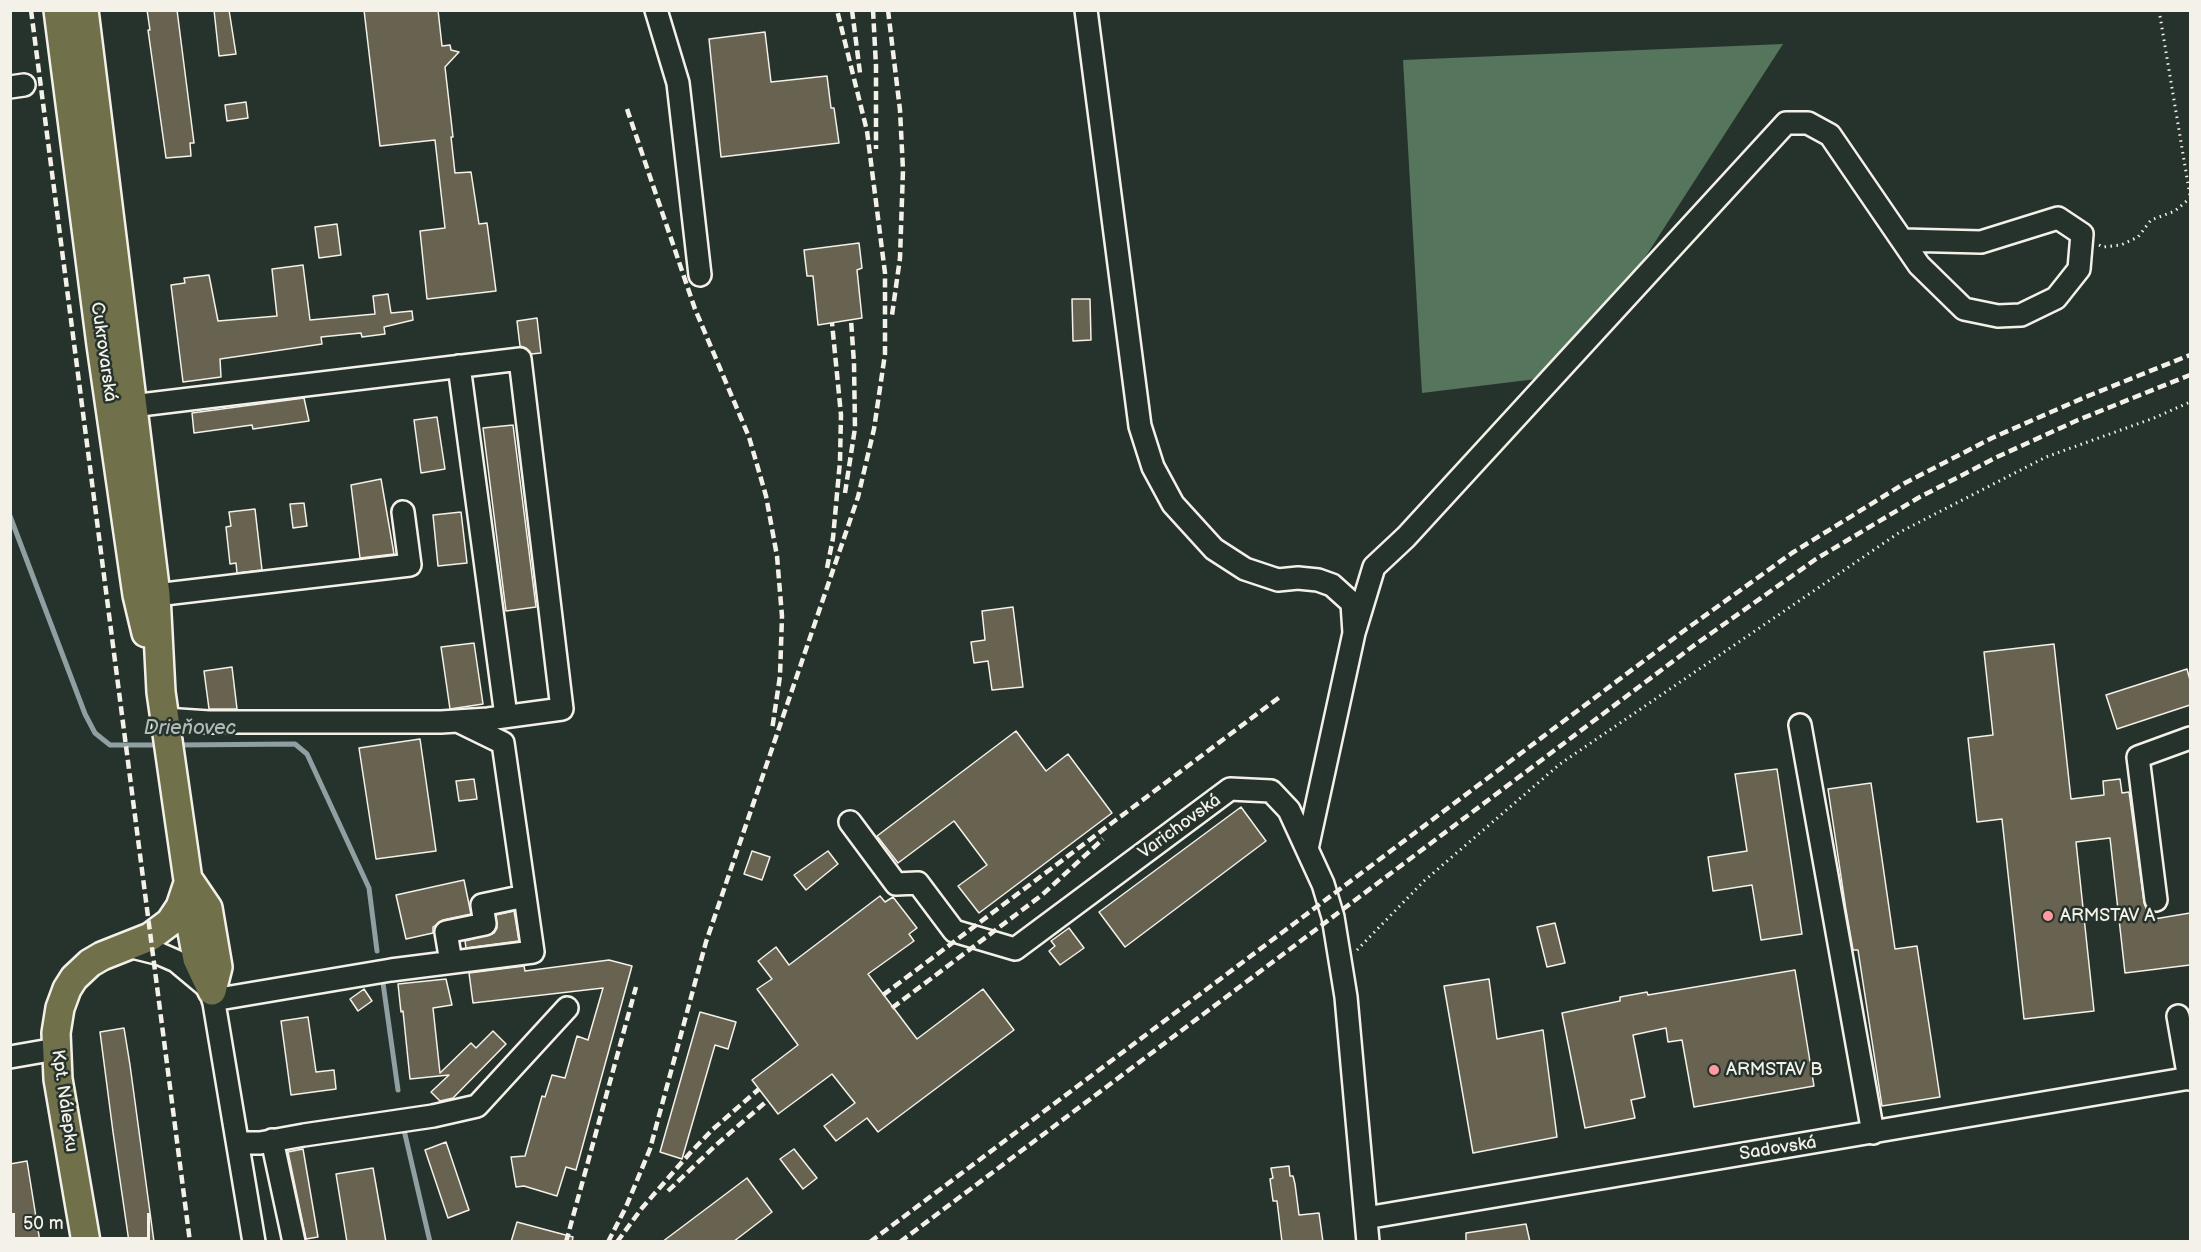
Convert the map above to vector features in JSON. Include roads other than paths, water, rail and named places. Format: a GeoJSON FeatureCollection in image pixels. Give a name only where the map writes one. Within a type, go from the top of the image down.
{"type":"FeatureCollection","features":[{"type":"Feature","properties":{"kind":"main road","name":"Cukrovarská"},"geometry":{"type":"LineString","coordinates":[[58,10],[101,345],[137,595],[160,692],[188,880],[190,921],[197,958],[212,995]]}},
{"type":"Feature","properties":{"kind":"main road","name":"Cukrovarská"},"geometry":{"type":"LineString","coordinates":[[84,10],[156,595],[160,692]]}},
{"type":"Feature","properties":{"kind":"main road","name":"Kpt. Nálepku"},"geometry":{"type":"LineString","coordinates":[[86,1242],[58,1078],[56,1049],[60,1008],[67,989],[81,971],[102,956],[150,937],[170,922],[180,907],[188,880]]}},
{"type":"Feature","properties":{"kind":"street"},"geometry":{"type":"LineString","coordinates":[[656,10],[678,83],[700,275]]}},
{"type":"Feature","properties":{"kind":"street"},"geometry":{"type":"LineString","coordinates":[[1086,10],[1140,426],[1153,467],[1173,504],[1214,549],[1245,569],[1278,580],[1308,579],[1332,585],[1352,603],[1354,633]]}},
{"type":"Feature","properties":{"kind":"street"},"geometry":{"type":"LineString","coordinates":[[1307,849],[1354,633],[1374,567],[1406,537],[1786,123],[1808,123],[1830,135],[1919,265],[1964,309],[1998,316],[2021,315],[2056,298],[2079,269],[2082,234],[2058,218],[1981,242],[1902,240]]}},
{"type":"Feature","properties":{"kind":"street"},"geometry":{"type":"LineString","coordinates":[[132,406],[520,359],[562,709],[457,721],[209,722],[166,735]]}},
{"type":"Feature","properties":{"kind":"street"},"geometry":{"type":"LineString","coordinates":[[459,366],[506,716]]}},
{"type":"Feature","properties":{"kind":"street"},"geometry":{"type":"LineString","coordinates":[[156,595],[410,565],[404,512]]}},
{"type":"Feature","properties":{"kind":"street"},"geometry":{"type":"LineString","coordinates":[[212,995],[533,952],[503,743],[457,721]]}},
{"type":"Feature","properties":{"kind":"street"},"geometry":{"type":"LineString","coordinates":[[1800,725],[1873,1133]]}},
{"type":"Feature","properties":{"kind":"street"},"geometry":{"type":"LineString","coordinates":[[2156,900],[2138,757],[2190,738]]}},
{"type":"Feature","properties":{"kind":"street","name":"Varichovská"},"geometry":{"type":"LineString","coordinates":[[850,822],[896,884],[918,883],[954,931],[1015,949],[1230,789],[1271,791],[1288,810],[1323,884],[1333,917],[1346,997],[1368,1242]]}},
{"type":"Feature","properties":{"kind":"street"},"geometry":{"type":"LineString","coordinates":[[451,962],[446,932],[485,924],[482,904],[525,896]]}},
{"type":"Feature","properties":{"kind":"street"},"geometry":{"type":"LineString","coordinates":[[128,946],[160,954],[176,961],[212,995],[254,1242]]}},
{"type":"Feature","properties":{"kind":"street"},"geometry":{"type":"LineString","coordinates":[[238,1143],[260,1143],[433,1116],[477,1106],[567,1008]]}},
{"type":"Feature","properties":{"kind":"street"},"geometry":{"type":"LineString","coordinates":[[2184,1029],[2190,1078]]}},
{"type":"Feature","properties":{"kind":"street"},"geometry":{"type":"LineString","coordinates":[[10,1056],[56,1049]]}},
{"type":"Feature","properties":{"kind":"street","name":"Sadovská"},"geometry":{"type":"LineString","coordinates":[[1366,1218],[2190,1078]]}},
{"type":"Feature","properties":{"kind":"street"},"geometry":{"type":"LineString","coordinates":[[272,1140],[294,1242]]}},
{"type":"Feature","properties":{"kind":"waterway","name":"Drieňovec"},"geometry":{"type":"LineString","coordinates":[[10,516],[85,714],[95,733],[110,745],[162,745]]}},
{"type":"Feature","properties":{"kind":"waterway","name":"Drieňovec"},"geometry":{"type":"LineString","coordinates":[[177,745],[295,744],[307,754],[369,888],[377,951]]}},
{"type":"Feature","properties":{"kind":"waterway","name":"Drieňovec"},"geometry":{"type":"LineString","coordinates":[[383,983],[398,1090]]}},
{"type":"Feature","properties":{"kind":"waterway","name":"Drieňovec"},"geometry":{"type":"LineString","coordinates":[[404,1130],[430,1242]]}},
{"type":"Feature","properties":{"kind":"railway"},"geometry":{"type":"LineString","coordinates":[[31,10],[190,1242]]}},
{"type":"Feature","properties":{"kind":"railway"},"geometry":{"type":"LineString","coordinates":[[608,1242],[626,1207],[650,1149],[706,942],[858,497],[874,429],[885,354],[885,273],[867,131],[837,10]]}},
{"type":"Feature","properties":{"kind":"railway"},"geometry":{"type":"LineString","coordinates":[[852,10],[860,73]]}},
{"type":"Feature","properties":{"kind":"railway"},"geometry":{"type":"LineString","coordinates":[[873,10],[876,149]]}},
{"type":"Feature","properties":{"kind":"railway"},"geometry":{"type":"LineString","coordinates":[[888,10],[900,110],[903,170],[900,258],[892,315]]}},
{"type":"Feature","properties":{"kind":"railway"},"geometry":{"type":"LineString","coordinates":[[627,109],[695,309],[749,437],[766,496],[777,556],[782,616],[780,676],[772,730]]}},
{"type":"Feature","properties":{"kind":"railway"},"geometry":{"type":"LineString","coordinates":[[845,493],[855,428],[851,320]]}},
{"type":"Feature","properties":{"kind":"railway"},"geometry":{"type":"LineString","coordinates":[[827,568],[833,538],[840,461],[841,415],[832,323]]}},
{"type":"Feature","properties":{"kind":"railway"},"geometry":{"type":"LineString","coordinates":[[870,1242],[1685,630],[1792,553],[1905,483],[1992,438],[2190,355]]}},
{"type":"Feature","properties":{"kind":"railway"},"geometry":{"type":"LineString","coordinates":[[900,1242],[1696,644],[1816,559],[1918,498],[1997,457],[2078,420],[2190,375]]}},
{"type":"Feature","properties":{"kind":"railway"},"geometry":{"type":"LineString","coordinates":[[883,995],[1281,696]]}},
{"type":"Feature","properties":{"kind":"railway"},"geometry":{"type":"LineString","coordinates":[[892,1008],[1042,895],[1103,839]]}},
{"type":"Feature","properties":{"kind":"railway"},"geometry":{"type":"LineString","coordinates":[[566,1242],[636,987]]}},
{"type":"Feature","properties":{"kind":"railway"},"geometry":{"type":"LineString","coordinates":[[617,1242],[642,1208],[690,1153],[712,1130],[759,1089]]}},
{"type":"Feature","properties":{"kind":"railway"},"geometry":{"type":"LineString","coordinates":[[668,1191],[768,1100]]}},
{"type":"Feature","properties":{"kind":"place","name":"ARMSTAV A"},"geometry":{"type":"Point","coordinates":[2048,916]}},
{"type":"Feature","properties":{"kind":"place","name":"ARMSTAV B"},"geometry":{"type":"Point","coordinates":[1714,1070]}}]}
